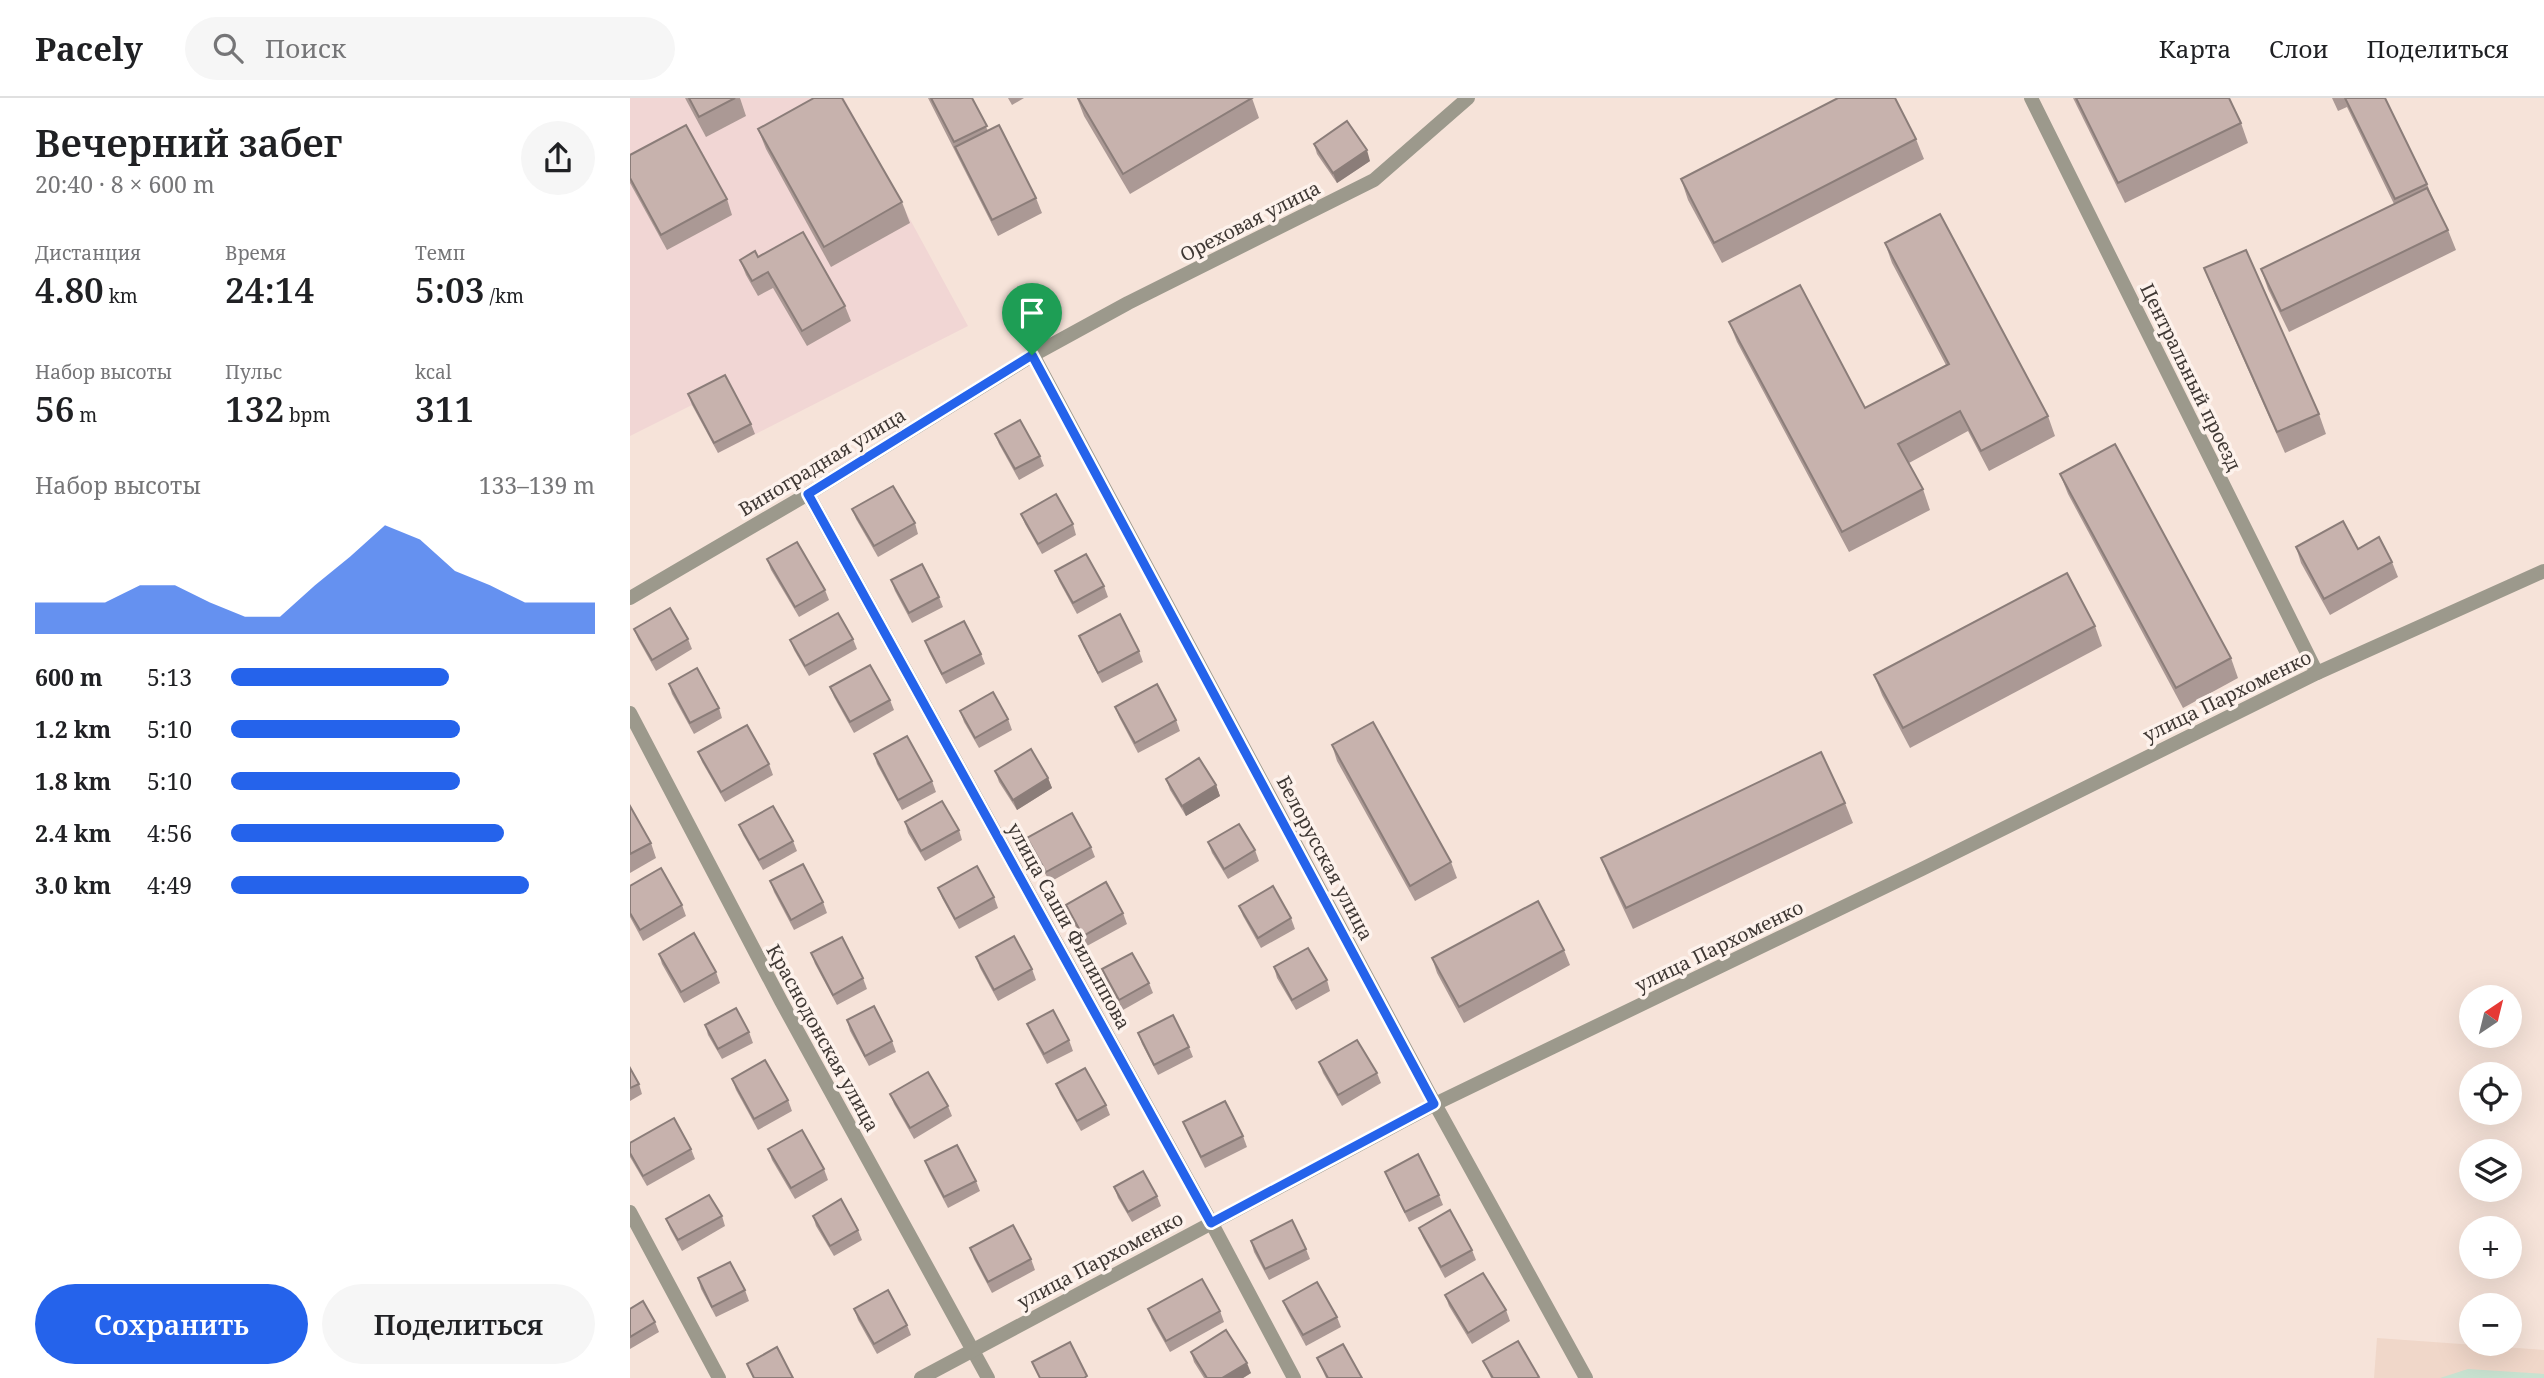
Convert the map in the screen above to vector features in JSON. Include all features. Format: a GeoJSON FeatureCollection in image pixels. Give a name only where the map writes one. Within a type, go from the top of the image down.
{"type":"FeatureCollection","features":[{"type":"Feature","properties":{"kind":"street","name":"Ореховая улица"},"geometry":{"type":"LineString","coordinates":[[1032,355],[1128,303],[1374,180],[1468,98]]}},
{"type":"Feature","properties":{"kind":"street","name":"Центральный проезд"},"geometry":{"type":"LineString","coordinates":[[2031,98],[2317,673]]}},
{"type":"Feature","properties":{"kind":"street","name":"Виноградная улица"},"geometry":{"type":"LineString","coordinates":[[630,598],[808,494],[1032,355]]}},
{"type":"Feature","properties":{"kind":"street","name":"Белорусская улица"},"geometry":{"type":"LineString","coordinates":[[1032,355],[1434,1104],[1586,1378]]}},
{"type":"Feature","properties":{"kind":"street","name":"улица Саши Филиппова"},"geometry":{"type":"LineString","coordinates":[[808,494],[1294,1378]]}},
{"type":"Feature","properties":{"kind":"street","name":"улица Пархоменко"},"geometry":{"type":"LineString","coordinates":[[921,1378],[1434,1104],[1922,869],[2317,673],[2544,571]]}},
{"type":"Feature","properties":{"kind":"street","name":"Краснодонская улица"},"geometry":{"type":"LineString","coordinates":[[630,713],[781,1002],[988,1378]]}},
{"type":"Feature","properties":{"kind":"street"},"geometry":{"type":"LineString","coordinates":[[630,1212],[719,1378]]}},
{"type":"Feature","properties":{"kind":"shaded area"},"geometry":{"type":"Polygon","coordinates":[[[630,98],[844,98],[968,326],[718,453],[692,405],[630,436],[630,98]]]}},
{"type":"Feature","properties":{"kind":"shaded area"},"geometry":{"type":"Polygon","coordinates":[[[2377,1338],[2459,1344],[2459,1356],[2522,1356],[2522,1348],[2544,1350],[2544,1378],[2374,1378],[2377,1338]]]}},
{"type":"Feature","properties":{"kind":"green space"},"geometry":{"type":"Polygon","coordinates":[[[2468,1369],[2544,1374],[2544,1378],[2440,1378],[2468,1369]]]}},
{"type":"Feature","properties":{"kind":"building"},"geometry":{"type":"Polygon","coordinates":[[[689,98],[735,98],[699,117],[689,98]]]}},
{"type":"Feature","properties":{"kind":"building"},"geometry":{"type":"Polygon","coordinates":[[[814,98],[842,98],[902,202],[824,247],[758,129],[814,98]]]}},
{"type":"Feature","properties":{"kind":"building"},"geometry":{"type":"Polygon","coordinates":[[[931,98],[972,98],[987,126],[954,142],[931,98]]]}},
{"type":"Feature","properties":{"kind":"building"},"geometry":{"type":"Polygon","coordinates":[[[1078,98],[1252,98],[1123,174],[1078,98]]]}},
{"type":"Feature","properties":{"kind":"building"},"geometry":{"type":"Polygon","coordinates":[[[1838,98],[1895,98],[1916,139],[1714,243],[1681,179],[1838,98]]]}},
{"type":"Feature","properties":{"kind":"building"},"geometry":{"type":"Polygon","coordinates":[[[2076,98],[2229,98],[2241,123],[2118,183],[2076,98]]]}},
{"type":"Feature","properties":{"kind":"building"},"geometry":{"type":"Polygon","coordinates":[[[2345,98],[2385,98],[2427,184],[2395,199],[2345,98]]]}},
{"type":"Feature","properties":{"kind":"building"},"geometry":{"type":"Polygon","coordinates":[[[1347,121],[1367,150],[1333,173],[1314,144],[1347,121]]]}},
{"type":"Feature","properties":{"kind":"building"},"geometry":{"type":"Polygon","coordinates":[[[686,125],[727,199],[661,235],[630,178],[630,155],[686,125]]]}},
{"type":"Feature","properties":{"kind":"building"},"geometry":{"type":"Polygon","coordinates":[[[999,125],[1036,198],[992,220],[955,147],[999,125]]]}},
{"type":"Feature","properties":{"kind":"building"},"geometry":{"type":"Polygon","coordinates":[[[2427,188],[2448,230],[2281,311],[2261,269],[2427,188]]]}},
{"type":"Feature","properties":{"kind":"building"},"geometry":{"type":"Polygon","coordinates":[[[1940,214],[2048,416],[1981,451],[1960,411],[1898,444],[1923,489],[1842,532],[1729,322],[1800,285],[1865,408],[1949,364],[1885,243],[1940,214]]]}},
{"type":"Feature","properties":{"kind":"building"},"geometry":{"type":"Polygon","coordinates":[[[803,232],[845,306],[802,331],[768,272],[752,281],[740,260],[755,251],[758,257],[803,232]]]}},
{"type":"Feature","properties":{"kind":"building"},"geometry":{"type":"Polygon","coordinates":[[[2246,250],[2319,414],[2277,432],[2204,268],[2246,250]]]}},
{"type":"Feature","properties":{"kind":"building"},"geometry":{"type":"Polygon","coordinates":[[[725,375],[751,424],[714,443],[688,394],[725,375]]]}},
{"type":"Feature","properties":{"kind":"building"},"geometry":{"type":"Polygon","coordinates":[[[1020,420],[1040,456],[1015,469],[995,434],[1020,420]]]}},
{"type":"Feature","properties":{"kind":"building"},"geometry":{"type":"Polygon","coordinates":[[[2115,444],[2231,658],[2176,688],[2060,474],[2115,444]]]}},
{"type":"Feature","properties":{"kind":"building"},"geometry":{"type":"Polygon","coordinates":[[[893,486],[915,523],[874,546],[852,509],[893,486]]]}},
{"type":"Feature","properties":{"kind":"building"},"geometry":{"type":"Polygon","coordinates":[[[1056,494],[1073,524],[1038,544],[1021,514],[1056,494]]]}},
{"type":"Feature","properties":{"kind":"building"},"geometry":{"type":"Polygon","coordinates":[[[2343,521],[2358,549],[2379,537],[2392,562],[2324,599],[2296,547],[2343,521]]]}},
{"type":"Feature","properties":{"kind":"building"},"geometry":{"type":"Polygon","coordinates":[[[797,542],[825,590],[795,607],[767,559],[797,542]]]}},
{"type":"Feature","properties":{"kind":"building"},"geometry":{"type":"Polygon","coordinates":[[[1086,554],[1104,586],[1073,603],[1055,571],[1086,554]]]}},
{"type":"Feature","properties":{"kind":"building"},"geometry":{"type":"Polygon","coordinates":[[[922,564],[939,597],[909,613],[891,580],[922,564]]]}},
{"type":"Feature","properties":{"kind":"building"},"geometry":{"type":"Polygon","coordinates":[[[2067,573],[2095,626],[1903,728],[1874,675],[2067,573]]]}},
{"type":"Feature","properties":{"kind":"building"},"geometry":{"type":"Polygon","coordinates":[[[670,608],[688,639],[652,660],[634,629],[670,608]]]}},
{"type":"Feature","properties":{"kind":"building"},"geometry":{"type":"Polygon","coordinates":[[[838,613],[853,639],[805,666],[790,640],[838,613]]]}},
{"type":"Feature","properties":{"kind":"building"},"geometry":{"type":"Polygon","coordinates":[[[1120,614],[1139,651],[1098,673],[1079,636],[1120,614]]]}},
{"type":"Feature","properties":{"kind":"building"},"geometry":{"type":"Polygon","coordinates":[[[964,621],[981,654],[942,674],[925,641],[964,621]]]}},
{"type":"Feature","properties":{"kind":"building"},"geometry":{"type":"Polygon","coordinates":[[[870,665],[890,700],[850,722],[830,687],[870,665]]]}},
{"type":"Feature","properties":{"kind":"building"},"geometry":{"type":"Polygon","coordinates":[[[697,668],[719,708],[690,723],[669,684],[697,668]]]}},
{"type":"Feature","properties":{"kind":"building"},"geometry":{"type":"Polygon","coordinates":[[[1157,684],[1176,720],[1135,743],[1115,707],[1157,684]]]}},
{"type":"Feature","properties":{"kind":"building"},"geometry":{"type":"Polygon","coordinates":[[[993,692],[1008,719],[975,738],[960,711],[993,692]]]}},
{"type":"Feature","properties":{"kind":"building"},"geometry":{"type":"Polygon","coordinates":[[[1373,722],[1451,862],[1410,886],[1332,745],[1373,722]]]}},
{"type":"Feature","properties":{"kind":"building"},"geometry":{"type":"Polygon","coordinates":[[[747,725],[769,764],[721,792],[698,752],[747,725]]]}},
{"type":"Feature","properties":{"kind":"building"},"geometry":{"type":"Polygon","coordinates":[[[907,736],[932,781],[898,800],[874,754],[907,736]]]}},
{"type":"Feature","properties":{"kind":"building"},"geometry":{"type":"Polygon","coordinates":[[[1031,749],[1048,778],[1013,800],[995,771],[1031,749]]]}},
{"type":"Feature","properties":{"kind":"building"},"geometry":{"type":"Polygon","coordinates":[[[1821,752],[1845,803],[1626,908],[1601,858],[1821,752]]]}},
{"type":"Feature","properties":{"kind":"building"},"geometry":{"type":"Polygon","coordinates":[[[1199,758],[1216,785],[1182,806],[1166,779],[1199,758]]]}},
{"type":"Feature","properties":{"kind":"building"},"geometry":{"type":"Polygon","coordinates":[[[942,801],[959,830],[921,851],[905,822],[942,801]]]}},
{"type":"Feature","properties":{"kind":"building"},"geometry":{"type":"Polygon","coordinates":[[[630,806],[651,843],[630,854],[630,806]]]}},
{"type":"Feature","properties":{"kind":"building"},"geometry":{"type":"Polygon","coordinates":[[[773,806],[793,841],[759,860],[739,825],[773,806]]]}},
{"type":"Feature","properties":{"kind":"building"},"geometry":{"type":"Polygon","coordinates":[[[1072,813],[1091,847],[1046,872],[1027,838],[1072,813]]]}},
{"type":"Feature","properties":{"kind":"building"},"geometry":{"type":"Polygon","coordinates":[[[1239,824],[1255,850],[1224,869],[1208,842],[1239,824]]]}},
{"type":"Feature","properties":{"kind":"building"},"geometry":{"type":"Polygon","coordinates":[[[803,864],[823,902],[791,920],[770,881],[803,864]]]}},
{"type":"Feature","properties":{"kind":"building"},"geometry":{"type":"Polygon","coordinates":[[[977,866],[994,897],[955,919],[938,888],[977,866]]]}},
{"type":"Feature","properties":{"kind":"building"},"geometry":{"type":"Polygon","coordinates":[[[661,868],[682,905],[640,930],[630,913],[630,886],[661,868]]]}},
{"type":"Feature","properties":{"kind":"building"},"geometry":{"type":"Polygon","coordinates":[[[1106,882],[1123,913],[1083,936],[1066,905],[1106,882]]]}},
{"type":"Feature","properties":{"kind":"building"},"geometry":{"type":"Polygon","coordinates":[[[1273,886],[1291,918],[1258,938],[1239,906],[1273,886]]]}},
{"type":"Feature","properties":{"kind":"building"},"geometry":{"type":"Polygon","coordinates":[[[1538,901],[1564,950],[1459,1007],[1432,958],[1538,901]]]}},
{"type":"Feature","properties":{"kind":"building"},"geometry":{"type":"Polygon","coordinates":[[[694,933],[716,972],[681,992],[659,954],[694,933]]]}},
{"type":"Feature","properties":{"kind":"building"},"geometry":{"type":"Polygon","coordinates":[[[1014,936],[1032,969],[994,990],[976,957],[1014,936]]]}},
{"type":"Feature","properties":{"kind":"building"},"geometry":{"type":"Polygon","coordinates":[[[842,937],[863,978],[833,995],[811,953],[842,937]]]}},
{"type":"Feature","properties":{"kind":"building"},"geometry":{"type":"Polygon","coordinates":[[[1308,948],[1327,980],[1292,1000],[1274,967],[1308,948]]]}},
{"type":"Feature","properties":{"kind":"building"},"geometry":{"type":"Polygon","coordinates":[[[1132,953],[1149,983],[1119,1000],[1102,969],[1132,953]]]}},
{"type":"Feature","properties":{"kind":"building"},"geometry":{"type":"Polygon","coordinates":[[[874,1006],[892,1041],[865,1056],[847,1020],[874,1006]]]}},
{"type":"Feature","properties":{"kind":"building"},"geometry":{"type":"Polygon","coordinates":[[[736,1008],[749,1032],[718,1049],[705,1025],[736,1008]]]}},
{"type":"Feature","properties":{"kind":"building"},"geometry":{"type":"Polygon","coordinates":[[[1053,1010],[1069,1040],[1044,1054],[1027,1024],[1053,1010]]]}},
{"type":"Feature","properties":{"kind":"building"},"geometry":{"type":"Polygon","coordinates":[[[1173,1015],[1189,1047],[1154,1065],[1138,1033],[1173,1015]]]}},
{"type":"Feature","properties":{"kind":"building"},"geometry":{"type":"Polygon","coordinates":[[[1357,1040],[1377,1073],[1338,1095],[1319,1062],[1357,1040]]]}},
{"type":"Feature","properties":{"kind":"building"},"geometry":{"type":"Polygon","coordinates":[[[765,1060],[788,1100],[754,1119],[732,1079],[765,1060]]]}},
{"type":"Feature","properties":{"kind":"building"},"geometry":{"type":"Polygon","coordinates":[[[630,1068],[639,1084],[630,1088],[630,1068]]]}},
{"type":"Feature","properties":{"kind":"building"},"geometry":{"type":"Polygon","coordinates":[[[1085,1068],[1106,1105],[1077,1121],[1056,1084],[1085,1068]]]}},
{"type":"Feature","properties":{"kind":"building"},"geometry":{"type":"Polygon","coordinates":[[[928,1072],[948,1106],[910,1128],[890,1094],[928,1072]]]}},
{"type":"Feature","properties":{"kind":"building"},"geometry":{"type":"Polygon","coordinates":[[[1225,1101],[1243,1136],[1201,1157],[1183,1122],[1225,1101]]]}},
{"type":"Feature","properties":{"kind":"building"},"geometry":{"type":"Polygon","coordinates":[[[674,1118],[691,1149],[643,1176],[630,1153],[630,1143],[674,1118]]]}},
{"type":"Feature","properties":{"kind":"building"},"geometry":{"type":"Polygon","coordinates":[[[802,1130],[824,1169],[791,1188],[768,1149],[802,1130]]]}},
{"type":"Feature","properties":{"kind":"building"},"geometry":{"type":"Polygon","coordinates":[[[957,1145],[976,1181],[944,1197],[925,1161],[957,1145]]]}},
{"type":"Feature","properties":{"kind":"building"},"geometry":{"type":"Polygon","coordinates":[[[1418,1154],[1439,1195],[1405,1212],[1385,1172],[1418,1154]]]}},
{"type":"Feature","properties":{"kind":"building"},"geometry":{"type":"Polygon","coordinates":[[[1143,1171],[1157,1196],[1128,1212],[1114,1187],[1143,1171]]]}},
{"type":"Feature","properties":{"kind":"building"},"geometry":{"type":"Polygon","coordinates":[[[709,1195],[722,1216],[678,1240],[666,1219],[709,1195]]]}},
{"type":"Feature","properties":{"kind":"building"},"geometry":{"type":"Polygon","coordinates":[[[841,1199],[858,1230],[830,1246],[813,1216],[841,1199]]]}},
{"type":"Feature","properties":{"kind":"building"},"geometry":{"type":"Polygon","coordinates":[[[1450,1210],[1472,1250],[1441,1267],[1419,1228],[1450,1210]]]}},
{"type":"Feature","properties":{"kind":"building"},"geometry":{"type":"Polygon","coordinates":[[[1292,1220],[1306,1249],[1265,1269],[1251,1241],[1292,1220]]]}},
{"type":"Feature","properties":{"kind":"building"},"geometry":{"type":"Polygon","coordinates":[[[1013,1225],[1031,1259],[988,1282],[970,1248],[1013,1225]]]}},
{"type":"Feature","properties":{"kind":"building"},"geometry":{"type":"Polygon","coordinates":[[[730,1262],[745,1290],[712,1307],[698,1278],[730,1262]]]}},
{"type":"Feature","properties":{"kind":"building"},"geometry":{"type":"Polygon","coordinates":[[[1483,1273],[1506,1310],[1468,1333],[1445,1295],[1483,1273]]]}},
{"type":"Feature","properties":{"kind":"building"},"geometry":{"type":"Polygon","coordinates":[[[1202,1279],[1220,1311],[1166,1341],[1148,1309],[1202,1279]]]}},
{"type":"Feature","properties":{"kind":"building"},"geometry":{"type":"Polygon","coordinates":[[[1317,1282],[1337,1317],[1303,1335],[1283,1301],[1317,1282]]]}},
{"type":"Feature","properties":{"kind":"building"},"geometry":{"type":"Polygon","coordinates":[[[888,1290],[907,1325],[874,1344],[854,1309],[888,1290]]]}},
{"type":"Feature","properties":{"kind":"building"},"geometry":{"type":"Polygon","coordinates":[[[643,1301],[655,1322],[630,1337],[630,1309],[643,1301]]]}},
{"type":"Feature","properties":{"kind":"building"},"geometry":{"type":"Polygon","coordinates":[[[1226,1330],[1247,1363],[1222,1378],[1207,1378],[1191,1352],[1226,1330]]]}},
{"type":"Feature","properties":{"kind":"building"},"geometry":{"type":"Polygon","coordinates":[[[1518,1341],[1539,1377],[1493,1378],[1483,1361],[1518,1341]]]}},
{"type":"Feature","properties":{"kind":"building"},"geometry":{"type":"Polygon","coordinates":[[[1070,1342],[1087,1376],[1040,1378],[1032,1362],[1070,1342]]]}},
{"type":"Feature","properties":{"kind":"building"},"geometry":{"type":"Polygon","coordinates":[[[1343,1344],[1362,1378],[1328,1378],[1317,1358],[1343,1344]]]}},
{"type":"Feature","properties":{"kind":"building"},"geometry":{"type":"Polygon","coordinates":[[[777,1347],[793,1378],[754,1378],[747,1364],[777,1347]]]}},
{"type":"Feature","properties":{"kind":"route"},"geometry":{"type":"LineString","coordinates":[[1032,355],[1434,1104],[1211,1223],[808,494],[1032,355]]}}]}
